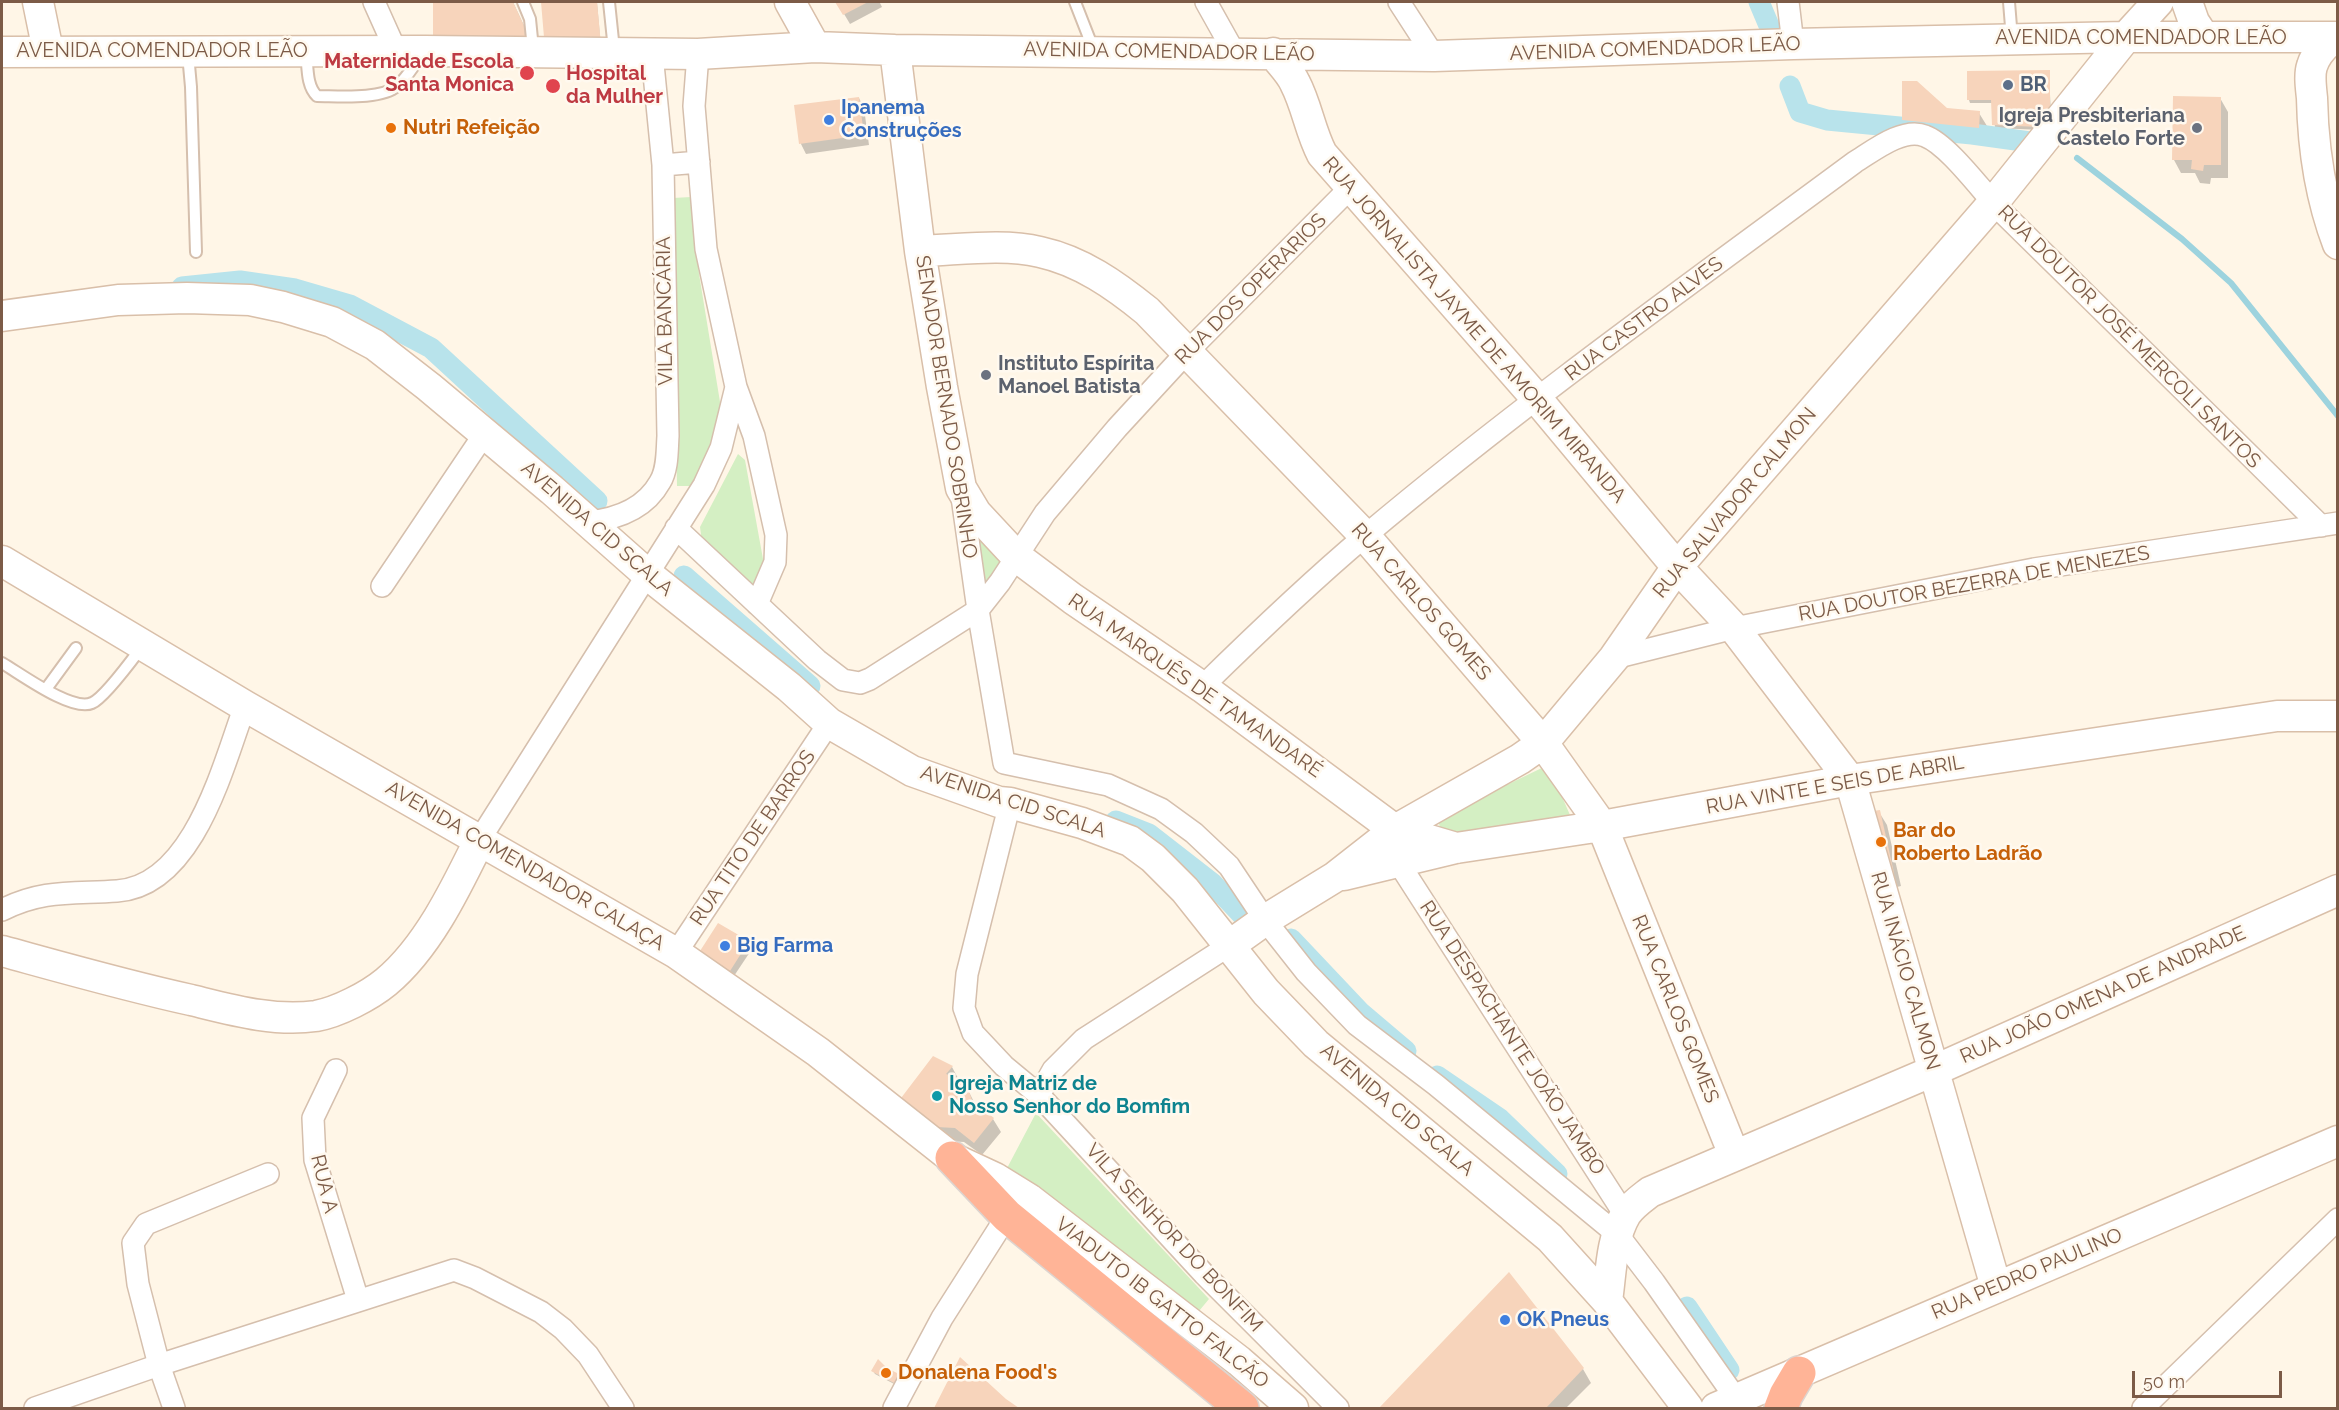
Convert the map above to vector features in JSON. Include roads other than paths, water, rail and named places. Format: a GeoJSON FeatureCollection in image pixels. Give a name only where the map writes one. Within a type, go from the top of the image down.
{"type":"FeatureCollection","features":[{"type":"Feature","properties":{"kind":"highway"},"geometry":{"type":"LineString","coordinates":[[952,1158],[1018,1207],[1242,1408]]}},
{"type":"Feature","properties":{"kind":"street"},"geometry":{"type":"LineString","coordinates":[[38,2],[48,51]]}},
{"type":"Feature","properties":{"kind":"street"},"geometry":{"type":"LineString","coordinates":[[374,2],[410,51]]}},
{"type":"Feature","properties":{"kind":"street"},"geometry":{"type":"LineString","coordinates":[[790,2],[815,47]]}},
{"type":"Feature","properties":{"kind":"street"},"geometry":{"type":"LineString","coordinates":[[1206,2],[1234,52]]}},
{"type":"Feature","properties":{"kind":"street"},"geometry":{"type":"LineString","coordinates":[[1399,2],[1434,56]]}},
{"type":"Feature","properties":{"kind":"street"},"geometry":{"type":"LineString","coordinates":[[1788,2],[1792,44]]}},
{"type":"Feature","properties":{"kind":"street","name":"RUA SALVADOR CALMON"},"geometry":{"type":"LineString","coordinates":[[1230,945],[1265,920],[1335,877],[1395,830],[1520,759],[1543,743],[1614,658],[1677,567],[1993,203],[2126,36],[2158,2]]}},
{"type":"Feature","properties":{"kind":"street"},"geometry":{"type":"LineString","coordinates":[[2187,2],[2194,22],[2204,37]]}},
{"type":"Feature","properties":{"kind":"street","name":"AVENIDA COMENDADOR LEÃO"},"geometry":{"type":"LineString","coordinates":[[2,52],[410,51],[698,54],[815,47],[895,50],[1434,56],[2126,36],[2336,37]]}},
{"type":"Feature","properties":{"kind":"street"},"geometry":{"type":"LineString","coordinates":[[2336,37],[2318,52],[2312,67],[2311,84],[2312,120],[2318,169],[2328,218],[2337,244]]}},
{"type":"Feature","properties":{"kind":"street","name":"SENADOR BERNADO SOBRINHO"},"geometry":{"type":"LineString","coordinates":[[895,50],[920,251],[961,488],[978,610],[1004,763]]}},
{"type":"Feature","properties":{"kind":"street","name":"RUA JORNALISTA JAYME DE AMORIM MIRANDA"},"geometry":{"type":"LineString","coordinates":[[1273,53],[1294,81],[1312,136],[1322,154],[1350,189],[1537,399],[1677,567]]}},
{"type":"Feature","properties":{"kind":"street","name":"VILA BANCÁRIA"},"geometry":{"type":"LineString","coordinates":[[588,522],[624,515],[635,508],[649,497],[661,481],[666,463],[668,435],[663,165],[652,54]]}},
{"type":"Feature","properties":{"kind":"street"},"geometry":{"type":"LineString","coordinates":[[698,54],[694,106],[706,249],[736,387],[754,436],[776,535],[775,562],[758,604]]}},
{"type":"Feature","properties":{"kind":"street","name":"RUA CASTRO ALVES"},"geometry":{"type":"LineString","coordinates":[[1202,687],[1280,612],[1365,536],[1537,399],[1855,162],[1899,137],[1913,134],[1925,135],[1941,145]]}},
{"type":"Feature","properties":{"kind":"street","name":"RUA DOUTOR JOSÉ MERCOLI SANTOS"},"geometry":{"type":"LineString","coordinates":[[1941,145],[1993,203],[2329,525]]}},
{"type":"Feature","properties":{"kind":"street"},"geometry":{"type":"LineString","coordinates":[[663,165],[699,162]]}},
{"type":"Feature","properties":{"kind":"street","name":"RUA DOS OPERARIOS"},"geometry":{"type":"LineString","coordinates":[[1017,557],[1045,513],[1117,428],[1187,352],[1350,189]]}},
{"type":"Feature","properties":{"kind":"street","name":"RUA CARLOS GOMES"},"geometry":{"type":"LineString","coordinates":[[920,251],[1004,248],[1038,251],[1063,259],[1120,289],[1147,311],[1365,536],[1543,743],[1602,826],[1734,1155]]}},
{"type":"Feature","properties":{"kind":"street","name":"AVENIDA CID SCALA"},"geometry":{"type":"LineString","coordinates":[[2,316],[118,300],[250,300],[332,322],[375,345],[485,433],[647,574],[789,687],[829,723],[912,771],[999,802],[1082,823],[1130,841],[1153,858],[1185,890],[1266,992],[1316,1044],[1550,1238],[1607,1301],[1688,1408]]}},
{"type":"Feature","properties":{"kind":"street"},"geometry":{"type":"LineString","coordinates":[[2,951],[122,985],[260,1016],[317,1016],[358,1000],[385,983],[412,957],[452,894],[490,845],[647,574],[713,468],[721,448],[736,387]]}},
{"type":"Feature","properties":{"kind":"street"},"geometry":{"type":"LineString","coordinates":[[382,586],[485,433]]}},
{"type":"Feature","properties":{"kind":"street","name":"RUA MARQUÊS DE TAMANDARÉ"},"geometry":{"type":"LineString","coordinates":[[961,488],[976,513],[1017,557],[1072,599],[1202,687],[1395,830],[1456,848]]}},
{"type":"Feature","properties":{"kind":"street","name":"RUA DOUTOR BEZERRA DE MENEZES"},"geometry":{"type":"LineString","coordinates":[[1614,658],[1734,628],[2034,569],[2329,525]]}},
{"type":"Feature","properties":{"kind":"street"},"geometry":{"type":"LineString","coordinates":[[675,528],[817,660],[843,680],[860,683],[870,679],[978,610],[1017,557]]}},
{"type":"Feature","properties":{"kind":"street","name":"AVENIDA COMENDADOR CALAÇA"},"geometry":{"type":"LineString","coordinates":[[2,561],[245,706],[676,953],[818,1052],[952,1158]]}},
{"type":"Feature","properties":{"kind":"street","name":"RUA INÁCIO CALMON"},"geometry":{"type":"LineString","coordinates":[[1677,567],[1734,628],[1850,780],[1996,1287]]}},
{"type":"Feature","properties":{"kind":"street"},"geometry":{"type":"LineString","coordinates":[[2,910],[27,898],[70,891],[130,889],[140,886],[163,872],[181,854],[204,814],[245,706]]}},
{"type":"Feature","properties":{"kind":"street","name":"RUA VINTE E SEIS DE ABRIL"},"geometry":{"type":"LineString","coordinates":[[1335,877],[1456,848],[1602,826],[1850,780],[2277,716],[2337,716]]}},
{"type":"Feature","properties":{"kind":"street","name":"RUA TITO DE BARROS"},"geometry":{"type":"LineString","coordinates":[[676,953],[829,723]]}},
{"type":"Feature","properties":{"kind":"street","name":"AVENIDA CID SCALA"},"geometry":{"type":"LineString","coordinates":[[1004,763],[1108,785],[1161,809],[1194,833],[1229,866],[1265,920],[1306,972],[1357,1025],[1622,1225],[1726,1404]]}},
{"type":"Feature","properties":{"kind":"street","name":"VILA SENHOR DO BONFIM"},"geometry":{"type":"LineString","coordinates":[[1010,803],[967,974],[964,1008],[968,1022],[982,1043],[1004,1066],[1039,1095],[1204,1275],[1338,1408]]}},
{"type":"Feature","properties":{"kind":"street","name":"RUA DESPACHANTE JOÃO JAMBO"},"geometry":{"type":"LineString","coordinates":[[1398,862],[1622,1225]]}},
{"type":"Feature","properties":{"kind":"street","name":"RUA JOÃO OMENA DE ANDRADE"},"geometry":{"type":"LineString","coordinates":[[1622,1225],[1636,1202],[1650,1192],[1933,1071],[2337,890]]}},
{"type":"Feature","properties":{"kind":"street"},"geometry":{"type":"LineString","coordinates":[[1039,1095],[1053,1070],[1084,1039],[1230,945]]}},
{"type":"Feature","properties":{"kind":"street","name":"RUA A"},"geometry":{"type":"LineString","coordinates":[[336,1070],[313,1118],[315,1160],[358,1300]]}},
{"type":"Feature","properties":{"kind":"street","name":"RUA PEDRO PAULINO"},"geometry":{"type":"LineString","coordinates":[[1726,1404],[1790,1396],[1996,1287],[2337,1141]]}},
{"type":"Feature","properties":{"kind":"street"},"geometry":{"type":"LineString","coordinates":[[174,1408],[159,1365],[138,1284],[133,1243],[146,1224],[268,1174]]}},
{"type":"Feature","properties":{"kind":"street"},"geometry":{"type":"LineString","coordinates":[[894,1408],[942,1318],[1018,1207]]}},
{"type":"Feature","properties":{"kind":"street","name":"VIADUTO IB GATTO FALCÃO"},"geometry":{"type":"LineString","coordinates":[[1018,1207],[1239,1361],[1293,1408]]}},
{"type":"Feature","properties":{"kind":"street"},"geometry":{"type":"LineString","coordinates":[[2144,1408],[2337,1219]]}},
{"type":"Feature","properties":{"kind":"street"},"geometry":{"type":"LineString","coordinates":[[1607,1301],[1622,1225]]}},
{"type":"Feature","properties":{"kind":"street"},"geometry":{"type":"LineString","coordinates":[[35,1408],[446,1271],[462,1271],[541,1312],[564,1329],[588,1355],[623,1408]]}},
{"type":"Feature","properties":{"kind":"lane"},"geometry":{"type":"LineString","coordinates":[[523,2],[530,19],[533,53]]}},
{"type":"Feature","properties":{"kind":"lane"},"geometry":{"type":"LineString","coordinates":[[609,2],[614,53]]}},
{"type":"Feature","properties":{"kind":"lane"},"geometry":{"type":"LineString","coordinates":[[1075,2],[1094,51]]}},
{"type":"Feature","properties":{"kind":"lane"},"geometry":{"type":"LineString","coordinates":[[2009,2],[2012,39]]}},
{"type":"Feature","properties":{"kind":"lane"},"geometry":{"type":"LineString","coordinates":[[187,51],[191,87],[196,252]]}},
{"type":"Feature","properties":{"kind":"lane"},"geometry":{"type":"LineString","coordinates":[[306,51],[309,84],[312,92],[317,96],[386,92],[397,86],[410,51]]}},
{"type":"Feature","properties":{"kind":"lane"},"geometry":{"type":"LineString","coordinates":[[2,663],[69,702],[82,706],[94,703],[143,645]]}},
{"type":"Feature","properties":{"kind":"lane"},"geometry":{"type":"LineString","coordinates":[[46,689],[76,648]]}},
{"type":"Feature","properties":{"kind":"waterway"},"geometry":{"type":"LineString","coordinates":[[1759,2],[1770,28]]}},
{"type":"Feature","properties":{"kind":"waterway"},"geometry":{"type":"LineString","coordinates":[[1790,86],[1800,112],[1827,120],[2030,142]]}},
{"type":"Feature","properties":{"kind":"waterway"},"geometry":{"type":"LineString","coordinates":[[2077,158],[2182,239],[2231,283],[2338,416]]}},
{"type":"Feature","properties":{"kind":"waterway"},"geometry":{"type":"LineString","coordinates":[[182,287],[240,281],[295,289],[350,305],[431,348],[597,501]]}},
{"type":"Feature","properties":{"kind":"waterway"},"geometry":{"type":"LineString","coordinates":[[684,576],[810,686]]}},
{"type":"Feature","properties":{"kind":"waterway"},"geometry":{"type":"LineString","coordinates":[[1116,821],[1149,834],[1212,883],[1246,919]]}},
{"type":"Feature","properties":{"kind":"waterway"},"geometry":{"type":"LineString","coordinates":[[1291,939],[1360,1012],[1406,1051]]}},
{"type":"Feature","properties":{"kind":"waterway"},"geometry":{"type":"LineString","coordinates":[[1437,1076],[1500,1119],[1557,1174]]}},
{"type":"Feature","properties":{"kind":"waterway"},"geometry":{"type":"LineString","coordinates":[[1687,1307],[1729,1370]]}},
{"type":"Feature","properties":{"kind":"place","name":"Maternidade Escola Santa Monica"},"geometry":{"type":"Point","coordinates":[527,73]}},
{"type":"Feature","properties":{"kind":"place","name":"BR"},"geometry":{"type":"Point","coordinates":[2008,85]}},
{"type":"Feature","properties":{"kind":"place","name":"Hospital da Mulher"},"geometry":{"type":"Point","coordinates":[553,86]}},
{"type":"Feature","properties":{"kind":"place","name":"Ipanema Construções"},"geometry":{"type":"Point","coordinates":[829,120]}},
{"type":"Feature","properties":{"kind":"place","name":"Nutri Refeição"},"geometry":{"type":"Point","coordinates":[391,128]}},
{"type":"Feature","properties":{"kind":"place","name":"Igreja Presbiteriana Castelo Forte"},"geometry":{"type":"Point","coordinates":[2197,128]}},
{"type":"Feature","properties":{"kind":"place","name":"Instituto Espírita Manoel Batista"},"geometry":{"type":"Point","coordinates":[986,375]}},
{"type":"Feature","properties":{"kind":"place","name":"Bar do Roberto Ladrão"},"geometry":{"type":"Point","coordinates":[1881,842]}},
{"type":"Feature","properties":{"kind":"place","name":"Big Farma"},"geometry":{"type":"Point","coordinates":[725,946]}},
{"type":"Feature","properties":{"kind":"place","name":"Igreja Matriz de Nosso Senhor do Bomfim"},"geometry":{"type":"Point","coordinates":[937,1096]}},
{"type":"Feature","properties":{"kind":"place","name":"OK Pneus"},"geometry":{"type":"Point","coordinates":[1505,1320]}},
{"type":"Feature","properties":{"kind":"place","name":"Donalena Food's"},"geometry":{"type":"Point","coordinates":[886,1373]}}]}
